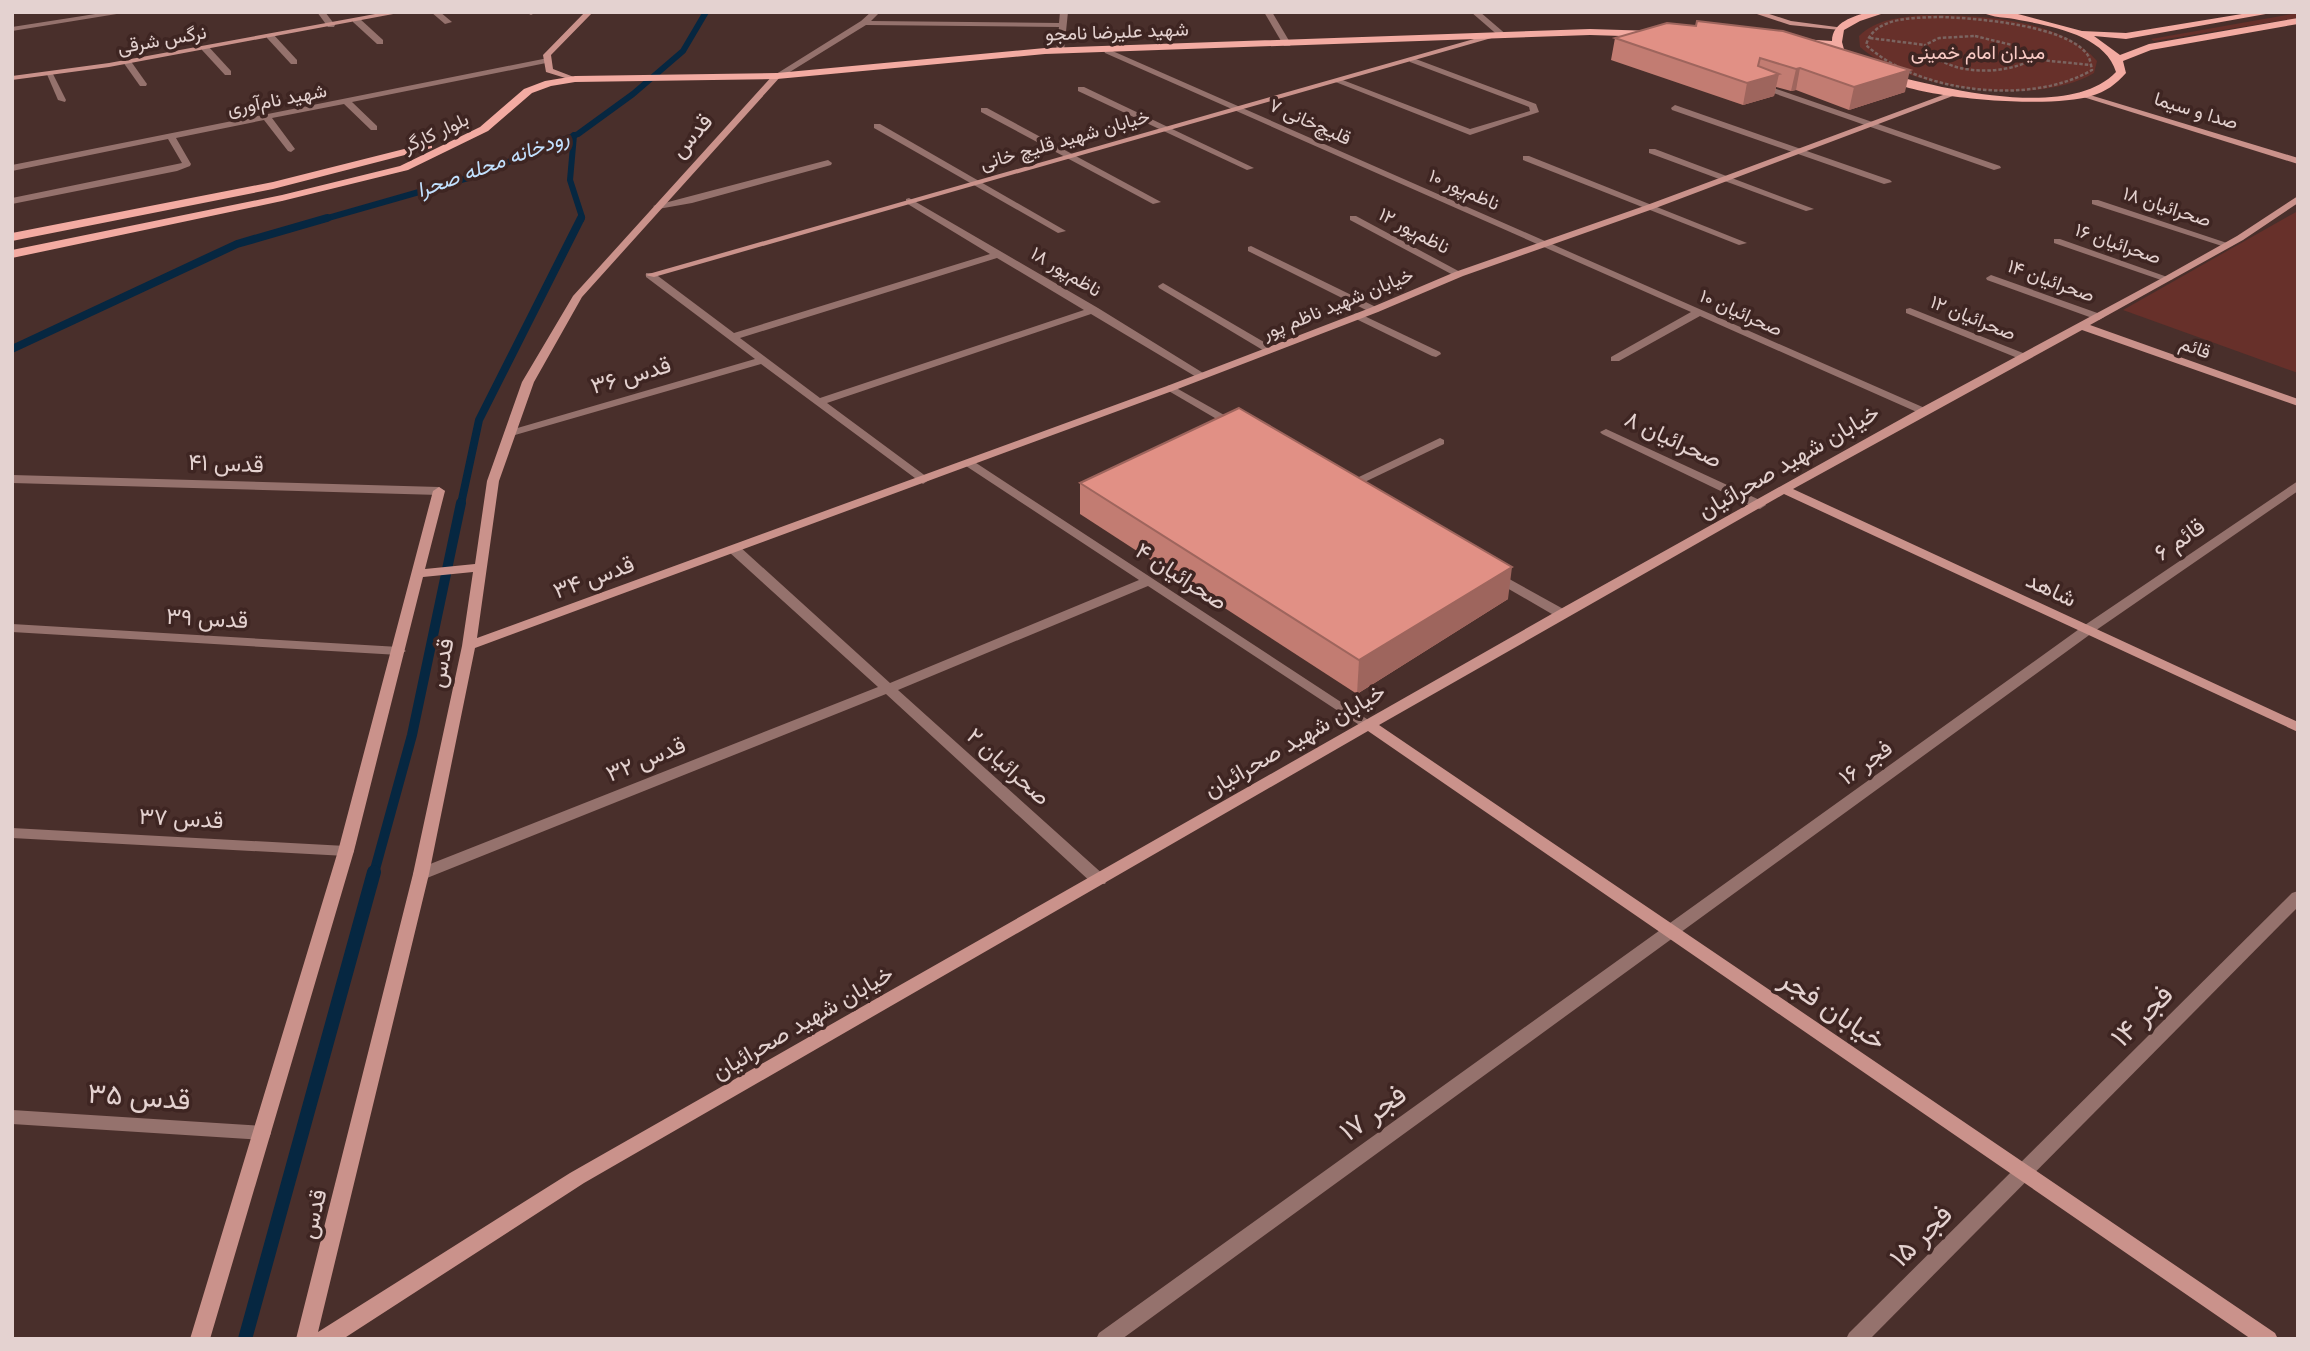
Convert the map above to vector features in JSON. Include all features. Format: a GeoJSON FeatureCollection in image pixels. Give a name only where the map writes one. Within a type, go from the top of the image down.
{"type":"FeatureCollection","features":[{"type":"Feature","properties":{"kind":"main road"},"geometry":{"type":"LineString","coordinates":[[1848,58],[1836,44],[1835,36],[1840,29],[1852,16],[1883,12]]}},
{"type":"Feature","properties":{"kind":"main road"},"geometry":{"type":"LineString","coordinates":[[1873,72],[1910,85],[1954,94],[2024,99],[2083,94],[2109,85],[2120,73],[2118,59],[2101,45],[2074,32],[1986,12]]}},
{"type":"Feature","properties":{"kind":"main road"},"geometry":{"type":"LineString","coordinates":[[2074,32],[2126,36],[2273,12]]}},
{"type":"Feature","properties":{"kind":"main road"},"geometry":{"type":"LineString","coordinates":[[2118,59],[2149,47],[2298,22]]}},
{"type":"Feature","properties":{"kind":"main road","name":"شهید علیرضا نامجو"},"geometry":{"type":"LineString","coordinates":[[484,129],[528,91],[549,83],[575,79],[777,76],[1060,51],[1590,33],[1671,34]]}},
{"type":"Feature","properties":{"kind":"main road"},"geometry":{"type":"LineString","coordinates":[[1795,41],[1836,44]]}},
{"type":"Feature","properties":{"kind":"main road","name":"بلوار کارگر"},"geometry":{"type":"LineString","coordinates":[[12,237],[381,160],[484,129]]}},
{"type":"Feature","properties":{"kind":"main road","name":"بلوار کارگر"},"geometry":{"type":"LineString","coordinates":[[12,254],[282,198],[404,168],[484,129]]}},
{"type":"Feature","properties":{"kind":"street"},"geometry":{"type":"LineString","coordinates":[[12,29],[74,16],[125,12]]}},
{"type":"Feature","properties":{"kind":"street"},"geometry":{"type":"LineString","coordinates":[[321,12],[331,25]]}},
{"type":"Feature","properties":{"kind":"street","name":"نرگس شرقی"},"geometry":{"type":"LineString","coordinates":[[12,78],[127,62],[400,12]]}},
{"type":"Feature","properties":{"kind":"street"},"geometry":{"type":"LineString","coordinates":[[435,12],[449,22]]}},
{"type":"Feature","properties":{"kind":"street"},"geometry":{"type":"LineString","coordinates":[[575,79],[549,70],[547,55],[589,12]]}},
{"type":"Feature","properties":{"kind":"street"},"geometry":{"type":"LineString","coordinates":[[777,76],[864,23],[876,12]]}},
{"type":"Feature","properties":{"kind":"street"},"geometry":{"type":"LineString","coordinates":[[1060,51],[1064,12]]}},
{"type":"Feature","properties":{"kind":"street"},"geometry":{"type":"LineString","coordinates":[[1268,12],[1287,44]]}},
{"type":"Feature","properties":{"kind":"street"},"geometry":{"type":"LineString","coordinates":[[1475,12],[1504,36]]}},
{"type":"Feature","properties":{"kind":"street"},"geometry":{"type":"LineString","coordinates":[[1755,12],[1790,23],[1840,29]]}},
{"type":"Feature","properties":{"kind":"street"},"geometry":{"type":"LineString","coordinates":[[356,20],[380,42]]}},
{"type":"Feature","properties":{"kind":"street"},"geometry":{"type":"LineString","coordinates":[[864,23],[1063,25]]}},
{"type":"Feature","properties":{"kind":"street"},"geometry":{"type":"LineString","coordinates":[[270,36],[294,62]]}},
{"type":"Feature","properties":{"kind":"street","name":"خیابان شهید قلیچ خانی"},"geometry":{"type":"LineString","coordinates":[[732,337],[649,275],[1490,37]]}},
{"type":"Feature","properties":{"kind":"street"},"geometry":{"type":"LineString","coordinates":[[205,48],[228,74]]}},
{"type":"Feature","properties":{"kind":"street","name":"قلیچ‌خانی ۷"},"geometry":{"type":"LineString","coordinates":[[1108,51],[1368,167]]}},
{"type":"Feature","properties":{"kind":"street","name":"شهید نام‌آوری"},"geometry":{"type":"LineString","coordinates":[[12,168],[548,60]]}},
{"type":"Feature","properties":{"kind":"street"},"geometry":{"type":"LineString","coordinates":[[1337,81],[1470,132],[1535,112],[1533,106],[1413,60]]}},
{"type":"Feature","properties":{"kind":"street"},"geometry":{"type":"LineString","coordinates":[[127,62],[143,84]]}},
{"type":"Feature","properties":{"kind":"street"},"geometry":{"type":"LineString","coordinates":[[49,74],[62,100]]}},
{"type":"Feature","properties":{"kind":"street","name":"قدس"},"geometry":{"type":"LineString","coordinates":[[306,1339],[421,874],[469,646],[493,481],[528,382],[578,296],[777,76]]}},
{"type":"Feature","properties":{"kind":"street"},"geometry":{"type":"LineString","coordinates":[[1759,85],[1997,167]]}},
{"type":"Feature","properties":{"kind":"street"},"geometry":{"type":"LineString","coordinates":[[1081,89],[1250,168]]}},
{"type":"Feature","properties":{"kind":"street","name":"خیابان شهید ناظم پور"},"geometry":{"type":"LineString","coordinates":[[734,549],[1171,388],[1374,310],[1459,274],[1650,207],[1954,94]]}},
{"type":"Feature","properties":{"kind":"street","name":"صدا و سیما"},"geometry":{"type":"LineString","coordinates":[[2083,94],[2298,160]]}},
{"type":"Feature","properties":{"kind":"street"},"geometry":{"type":"LineString","coordinates":[[347,102],[374,128]]}},
{"type":"Feature","properties":{"kind":"street"},"geometry":{"type":"LineString","coordinates":[[1675,108],[1887,182]]}},
{"type":"Feature","properties":{"kind":"street"},"geometry":{"type":"LineString","coordinates":[[984,110],[1156,202]]}},
{"type":"Feature","properties":{"kind":"street"},"geometry":{"type":"LineString","coordinates":[[267,118],[291,149]]}},
{"type":"Feature","properties":{"kind":"street"},"geometry":{"type":"LineString","coordinates":[[877,126],[1061,231]]}},
{"type":"Feature","properties":{"kind":"street"},"geometry":{"type":"LineString","coordinates":[[12,201],[187,164],[171,137]]}},
{"type":"Feature","properties":{"kind":"street"},"geometry":{"type":"LineString","coordinates":[[1652,151],[1809,209]]}},
{"type":"Feature","properties":{"kind":"street"},"geometry":{"type":"LineString","coordinates":[[1526,158],[1742,243]]}},
{"type":"Feature","properties":{"kind":"street"},"geometry":{"type":"LineString","coordinates":[[658,206],[828,163]]}},
{"type":"Feature","properties":{"kind":"street","name":"ناظم‌پور ۱۰"},"geometry":{"type":"LineString","coordinates":[[1368,167],[1545,245]]}},
{"type":"Feature","properties":{"kind":"street","name":"خیابان شهید صحرائیان"},"geometry":{"type":"LineString","coordinates":[[325,1339],[577,1178],[1562,614],[1923,411],[2228,245],[2298,199]]}},
{"type":"Feature","properties":{"kind":"street","name":"ناظم‌پور ۱۸"},"geometry":{"type":"LineString","coordinates":[[909,201],[1202,376]]}},
{"type":"Feature","properties":{"kind":"street","name":"صحرائیان ۱۸"},"geometry":{"type":"LineString","coordinates":[[2095,202],[2228,245]]}},
{"type":"Feature","properties":{"kind":"street","name":"ناظم‌پور ۱۲"},"geometry":{"type":"LineString","coordinates":[[1353,218],[1459,274]]}},
{"type":"Feature","properties":{"kind":"street","name":"صحرائیان ۱۶"},"geometry":{"type":"LineString","coordinates":[[2057,241],[2168,279]]}},
{"type":"Feature","properties":{"kind":"street","name":"صحرائیان ۱۰"},"geometry":{"type":"LineString","coordinates":[[1545,245],[1923,411]]}},
{"type":"Feature","properties":{"kind":"street"},"geometry":{"type":"LineString","coordinates":[[1251,249],[1374,310]]}},
{"type":"Feature","properties":{"kind":"street"},"geometry":{"type":"LineString","coordinates":[[732,337],[1000,254]]}},
{"type":"Feature","properties":{"kind":"street","name":"صحرائیان ۱۴"},"geometry":{"type":"LineString","coordinates":[[1991,278],[2099,317]]}},
{"type":"Feature","properties":{"kind":"street"},"geometry":{"type":"LineString","coordinates":[[1163,286],[1270,350]]}},
{"type":"Feature","properties":{"kind":"street"},"geometry":{"type":"LineString","coordinates":[[818,402],[1094,310]]}},
{"type":"Feature","properties":{"kind":"street","name":"صحرائیان ۱۲"},"geometry":{"type":"LineString","coordinates":[[1910,311],[2024,357]]}},
{"type":"Feature","properties":{"kind":"street"},"geometry":{"type":"LineString","coordinates":[[1615,359],[1698,313]]}},
{"type":"Feature","properties":{"kind":"street"},"geometry":{"type":"LineString","coordinates":[[1358,316],[1436,354]]}},
{"type":"Feature","properties":{"kind":"street","name":"قائم"},"geometry":{"type":"LineString","coordinates":[[2081,326],[2298,403]]}},
{"type":"Feature","properties":{"kind":"street"},"geometry":{"type":"LineString","coordinates":[[732,337],[923,480]]}},
{"type":"Feature","properties":{"kind":"street","name":"قدس ۳۶"},"geometry":{"type":"LineString","coordinates":[[511,433],[763,360]]}},
{"type":"Feature","properties":{"kind":"street"},"geometry":{"type":"LineString","coordinates":[[1171,388],[1251,434]]}},
{"type":"Feature","properties":{"kind":"street","name":"صحرائیان ۸"},"geometry":{"type":"LineString","coordinates":[[1606,432],[1760,505]]}},
{"type":"Feature","properties":{"kind":"street"},"geometry":{"type":"LineString","coordinates":[[1343,487],[1440,442]]}},
{"type":"Feature","properties":{"kind":"street","name":"صحرائیان ۴"},"geometry":{"type":"LineString","coordinates":[[970,463],[1369,725]]}},
{"type":"Feature","properties":{"kind":"street","name":"قدس ۴۱"},"geometry":{"type":"LineString","coordinates":[[12,479],[439,491]]}},
{"type":"Feature","properties":{"kind":"street","name":"قائم ۶"},"geometry":{"type":"LineString","coordinates":[[2087,630],[2298,485]]}},
{"type":"Feature","properties":{"kind":"street","name":"شاهد"},"geometry":{"type":"LineString","coordinates":[[1786,490],[2298,728]]}},
{"type":"Feature","properties":{"kind":"street","name":"قدس"},"geometry":{"type":"LineString","coordinates":[[200,1339],[346,851],[439,491]]}},
{"type":"Feature","properties":{"kind":"street","name":"قدس ۳۴"},"geometry":{"type":"LineString","coordinates":[[469,646],[734,549]]}},
{"type":"Feature","properties":{"kind":"street","name":"صحرائیان ۲"},"geometry":{"type":"LineString","coordinates":[[734,549],[1099,880]]}},
{"type":"Feature","properties":{"kind":"street"},"geometry":{"type":"LineString","coordinates":[[418,574],[481,567]]}},
{"type":"Feature","properties":{"kind":"street"},"geometry":{"type":"LineString","coordinates":[[1481,567],[1562,614]]}},
{"type":"Feature","properties":{"kind":"street","name":"قدس ۳۲"},"geometry":{"type":"LineString","coordinates":[[421,874],[887,689],[1148,581]]}},
{"type":"Feature","properties":{"kind":"street","name":"قدس ۳۹"},"geometry":{"type":"LineString","coordinates":[[12,628],[399,652]]}},
{"type":"Feature","properties":{"kind":"street","name":"فجر ۱۶"},"geometry":{"type":"LineString","coordinates":[[1672,932],[2087,630]]}},
{"type":"Feature","properties":{"kind":"street","name":"خیابان فجر"},"geometry":{"type":"LineString","coordinates":[[1369,725],[2268,1339]]}},
{"type":"Feature","properties":{"kind":"street","name":"قدس ۳۷"},"geometry":{"type":"LineString","coordinates":[[12,833],[346,851]]}},
{"type":"Feature","properties":{"kind":"street","name":"فجر ۱۴"},"geometry":{"type":"LineString","coordinates":[[2025,1172],[2298,897]]}},
{"type":"Feature","properties":{"kind":"street","name":"فجر ۱۷"},"geometry":{"type":"LineString","coordinates":[[1106,1339],[1672,932]]}},
{"type":"Feature","properties":{"kind":"street","name":"قدس ۳۵"},"geometry":{"type":"LineString","coordinates":[[12,1117],[262,1133]]}},
{"type":"Feature","properties":{"kind":"street","name":"فجر ۱۵"},"geometry":{"type":"LineString","coordinates":[[1856,1339],[2025,1172]]}},
{"type":"Feature","properties":{"kind":"path"},"geometry":{"type":"LineString","coordinates":[[1940,17],[1981,19],[2022,26],[2058,37],[2083,50],[2094,66],[2085,76],[2060,86],[2021,89],[1974,87],[1928,78],[1892,66],[1870,52],[1866,38],[1878,27],[1904,20],[1940,17]]}},
{"type":"Feature","properties":{"kind":"path"},"geometry":{"type":"LineString","coordinates":[[1866,38],[1925,45],[1942,37],[1983,37],[2020,48],[2030,59],[2094,66]]}},
{"type":"Feature","properties":{"kind":"path"},"geometry":{"type":"LineString","coordinates":[[1925,45],[1927,53],[1941,61],[1977,69],[2013,68],[2028,63],[2030,59]]}},
{"type":"Feature","properties":{"kind":"green space"},"geometry":{"type":"Polygon","coordinates":[[[2298,13],[2298,18],[2154,41],[2151,39],[2298,13]]]}},
{"type":"Feature","properties":{"kind":"green space","name":"میدان امام خمینی"},"geometry":{"type":"Polygon","coordinates":[[[1921,15],[1990,18],[2039,27],[2081,46],[2097,61],[2094,73],[2070,83],[2040,89],[1974,89],[1941,84],[1909,74],[1882,62],[1860,47],[1859,36],[1873,26],[1888,20],[1921,15]]]}},
{"type":"Feature","properties":{"kind":"green space"},"geometry":{"type":"Polygon","coordinates":[[[2298,211],[2298,373],[2123,310],[2287,217],[2298,211]]]}},
{"type":"Feature","properties":{"kind":"building"},"geometry":{"type":"Polygon","coordinates":[[[1697,21],[1783,31],[1910,70],[1854,87],[1800,68],[1760,58],[1758,66],[1779,74],[1747,83],[1615,38],[1667,23],[1696,26],[1697,21]]]}},
{"type":"Feature","properties":{"kind":"building"},"geometry":{"type":"Polygon","coordinates":[[[1239,408],[1512,567],[1359,660],[1080,483],[1239,408]]]}},
{"type":"Feature","properties":{"kind":"waterway","name":"رودخانه محله صحرا"},"geometry":{"type":"LineString","coordinates":[[574,136],[633,94],[683,51],[706,12]]}},
{"type":"Feature","properties":{"kind":"waterway","name":"رودخانه محله صحرا"},"geometry":{"type":"LineString","coordinates":[[321,220],[468,178],[574,136]]}},
{"type":"Feature","properties":{"kind":"waterway"},"geometry":{"type":"LineString","coordinates":[[574,136],[570,180],[581,220]]}},
{"type":"Feature","properties":{"kind":"waterway"},"geometry":{"type":"LineString","coordinates":[[12,349],[237,244],[327,218]]}},
{"type":"Feature","properties":{"kind":"waterway"},"geometry":{"type":"LineString","coordinates":[[461,504],[479,420],[581,218]]}},
{"type":"Feature","properties":{"kind":"waterway"},"geometry":{"type":"LineString","coordinates":[[374,873],[412,735],[461,503]]}},
{"type":"Feature","properties":{"kind":"waterway"},"geometry":{"type":"LineString","coordinates":[[245,1339],[374,872]]}}]}
